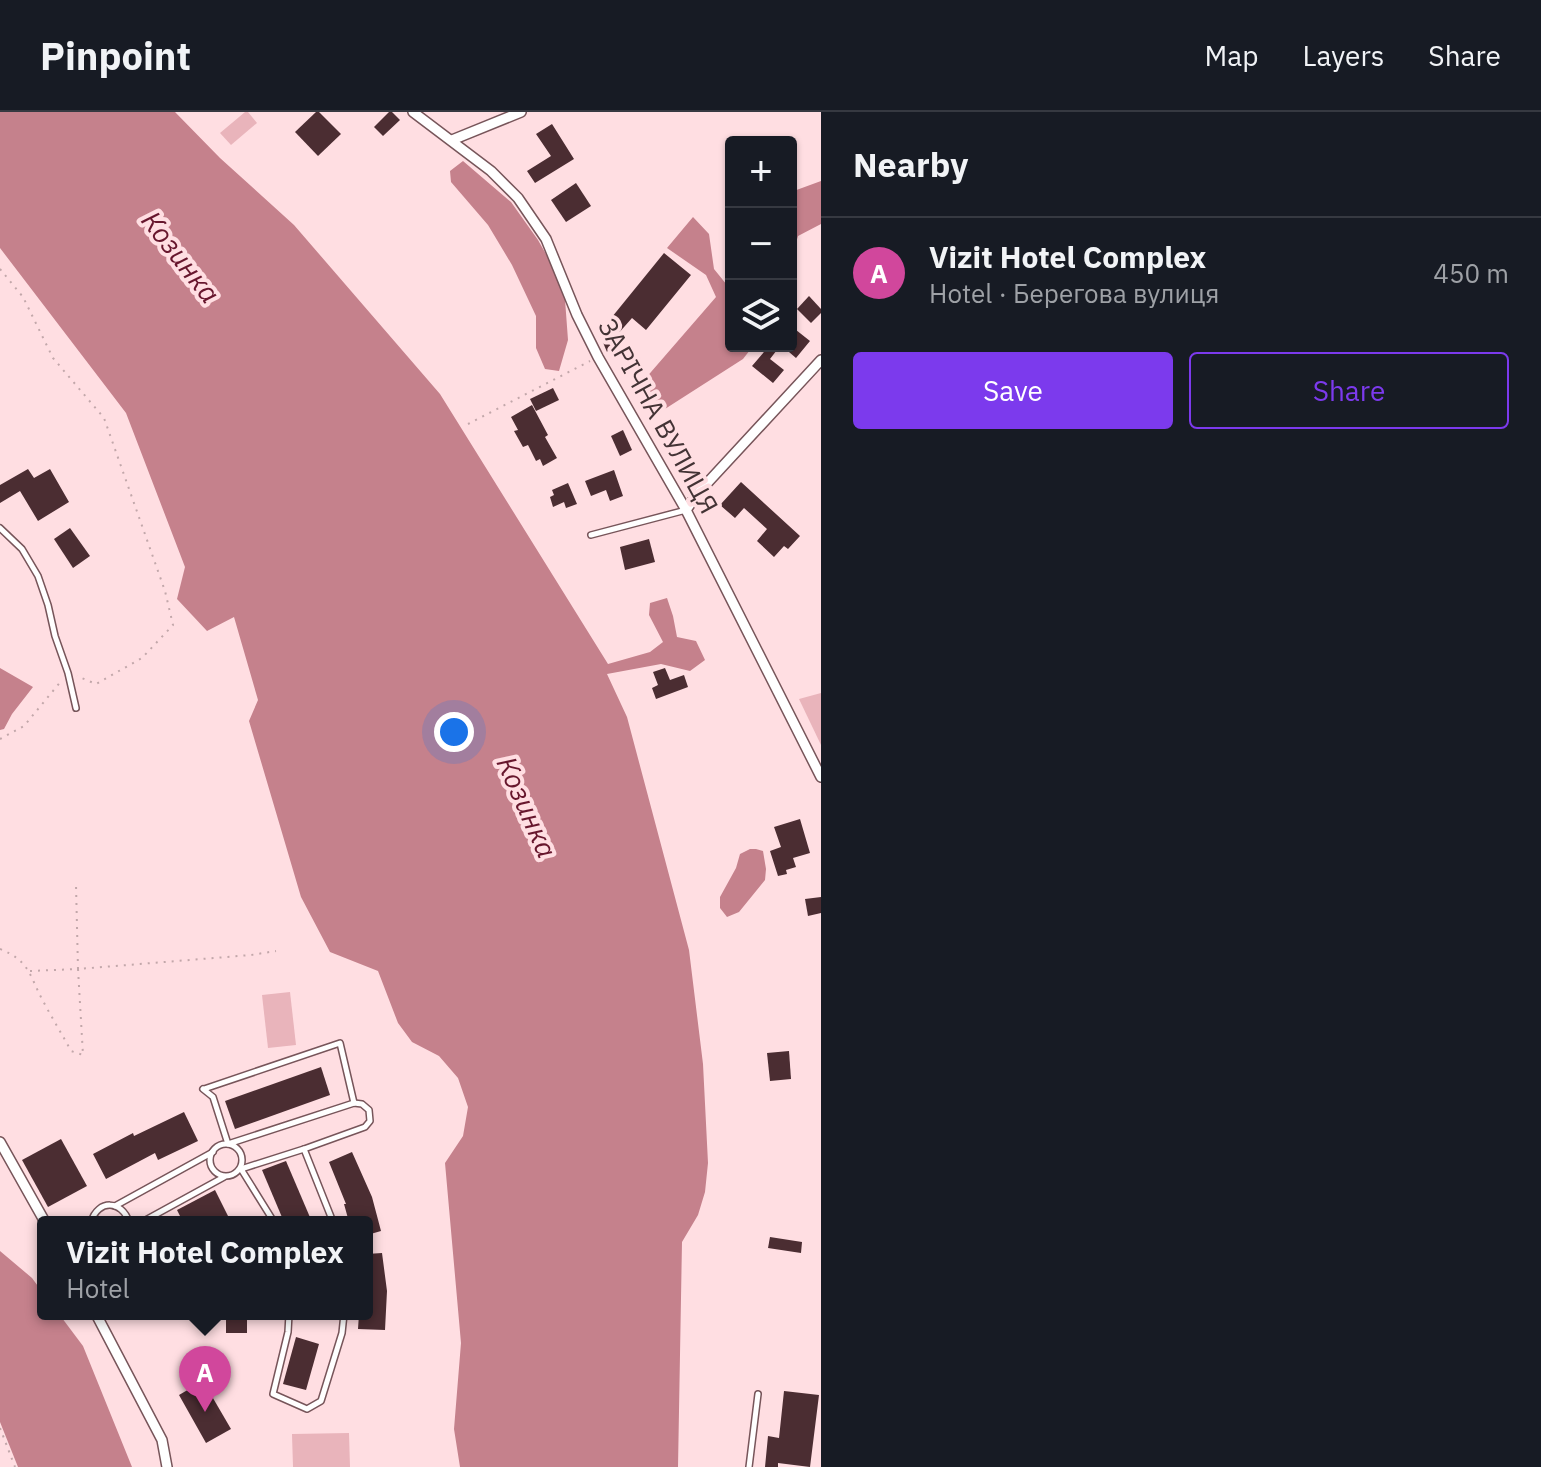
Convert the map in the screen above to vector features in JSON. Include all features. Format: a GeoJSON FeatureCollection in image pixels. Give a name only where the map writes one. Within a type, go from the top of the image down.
{"type":"FeatureCollection","features":[{"type":"Feature","properties":{"kind":"street","name":"ЗАРІЧНА ВУЛИЦЯ"},"geometry":{"type":"LineString","coordinates":[[413,112],[491,171],[531,214],[546,239],[598,357],[686,510],[821,777]]}},
{"type":"Feature","properties":{"kind":"street"},"geometry":{"type":"LineString","coordinates":[[452,140],[521,112]]}},
{"type":"Feature","properties":{"kind":"street"},"geometry":{"type":"LineString","coordinates":[[686,510],[698,493],[821,360]]}},
{"type":"Feature","properties":{"kind":"street"},"geometry":{"type":"LineString","coordinates":[[0,1142],[42,1216]]}},
{"type":"Feature","properties":{"kind":"street"},"geometry":{"type":"LineString","coordinates":[[99,1320],[162,1440],[167,1467]]}},
{"type":"Feature","properties":{"kind":"lane"},"geometry":{"type":"LineString","coordinates":[[591,535],[686,510]]}},
{"type":"Feature","properties":{"kind":"lane"},"geometry":{"type":"LineString","coordinates":[[0,528],[22,549],[38,576],[76,708]]}},
{"type":"Feature","properties":{"kind":"lane"},"geometry":{"type":"LineString","coordinates":[[270,1216],[241,1169],[241,1153],[228,1144],[213,1097],[203,1089],[340,1043],[354,1103]]}},
{"type":"Feature","properties":{"kind":"lane"},"geometry":{"type":"LineString","coordinates":[[93,1216],[98,1209],[115,1206],[219,1146],[354,1103],[362,1104],[369,1110],[370,1121],[365,1127],[241,1169],[153,1216]]}},
{"type":"Feature","properties":{"kind":"lane"},"geometry":{"type":"LineString","coordinates":[[304,1149],[331,1216]]}},
{"type":"Feature","properties":{"kind":"lane"},"geometry":{"type":"LineString","coordinates":[[213,1152],[212,1167],[224,1177]]}},
{"type":"Feature","properties":{"kind":"lane"},"geometry":{"type":"LineString","coordinates":[[115,1206],[127,1216]]}},
{"type":"Feature","properties":{"kind":"lane"},"geometry":{"type":"LineString","coordinates":[[289,1320],[273,1394],[307,1409],[321,1401],[343,1320]]}},
{"type":"Feature","properties":{"kind":"lane"},"geometry":{"type":"LineString","coordinates":[[749,1467],[758,1394]]}},
{"type":"Feature","properties":{"kind":"path"},"geometry":{"type":"LineString","coordinates":[[0,269],[23,297],[53,358],[104,418],[165,591],[173,625],[142,658],[96,684],[68,673],[24,726],[0,739]]}},
{"type":"Feature","properties":{"kind":"path"},"geometry":{"type":"LineString","coordinates":[[468,424],[598,357]]}},
{"type":"Feature","properties":{"kind":"path"},"geometry":{"type":"LineString","coordinates":[[0,949],[18,958],[32,976],[71,1051],[83,1055],[76,885]]}},
{"type":"Feature","properties":{"kind":"path"},"geometry":{"type":"LineString","coordinates":[[28,971],[276,951]]}},
{"type":"Feature","properties":{"kind":"path"},"geometry":{"type":"LineString","coordinates":[[0,1428],[15,1467]]}},
{"type":"Feature","properties":{"kind":"shaded area"},"geometry":{"type":"Polygon","coordinates":[[[245,112],[257,123],[231,145],[220,133],[245,112]]]}},
{"type":"Feature","properties":{"kind":"shaded area"},"geometry":{"type":"Polygon","coordinates":[[[821,693],[821,745],[799,699],[821,693]]]}},
{"type":"Feature","properties":{"kind":"shaded area"},"geometry":{"type":"Polygon","coordinates":[[[290,992],[296,1045],[268,1048],[262,995],[290,992]]]}},
{"type":"Feature","properties":{"kind":"shaded area"},"geometry":{"type":"Polygon","coordinates":[[[349,1433],[350,1467],[293,1467],[292,1434],[349,1433]]]}},
{"type":"Feature","properties":{"kind":"water","name":"Козинка"},"geometry":{"type":"Polygon","coordinates":[[[0,112],[175,112],[294,225],[440,394],[608,664],[650,652],[663,642],[649,615],[650,603],[667,598],[677,637],[696,641],[705,660],[690,671],[661,664],[607,674],[627,717],[689,950],[703,1064],[708,1163],[705,1192],[698,1215],[682,1242],[678,1467],[460,1467],[454,1429],[461,1343],[445,1163],[463,1136],[468,1107],[458,1078],[439,1056],[412,1042],[398,1023],[378,971],[330,952],[301,897],[249,721],[258,700],[234,617],[207,631],[177,599],[185,567],[126,413],[0,248],[0,112]]]}},
{"type":"Feature","properties":{"kind":"water"},"geometry":{"type":"Polygon","coordinates":[[[463,161],[511,202],[538,240],[564,286],[568,340],[559,371],[545,369],[536,348],[536,316],[512,265],[488,225],[451,182],[450,171],[463,161]]]}},
{"type":"Feature","properties":{"kind":"water"},"geometry":{"type":"Polygon","coordinates":[[[821,181],[821,224],[797,239],[797,208],[797,190],[821,181]]]}},
{"type":"Feature","properties":{"kind":"water"},"geometry":{"type":"Polygon","coordinates":[[[693,217],[709,234],[714,269],[725,283],[725,352],[748,352],[743,359],[654,416],[638,387],[716,297],[706,275],[667,248],[693,217]]]}},
{"type":"Feature","properties":{"kind":"water"},"geometry":{"type":"Polygon","coordinates":[[[0,668],[33,687],[4,729],[0,730],[0,668]]]}},
{"type":"Feature","properties":{"kind":"water"},"geometry":{"type":"Polygon","coordinates":[[[750,849],[763,851],[765,880],[739,912],[727,917],[720,908],[720,897],[740,854],[750,849]]]}},
{"type":"Feature","properties":{"kind":"water"},"geometry":{"type":"Polygon","coordinates":[[[0,1251],[37,1285],[37,1320],[64,1320],[83,1346],[132,1467],[18,1467],[0,1422],[0,1251]]]}},
{"type":"Feature","properties":{"kind":"building"},"geometry":{"type":"Polygon","coordinates":[[[316,112],[341,134],[318,156],[295,132],[316,112]]]}},
{"type":"Feature","properties":{"kind":"building"},"geometry":{"type":"Polygon","coordinates":[[[389,112],[400,120],[383,136],[374,127],[389,112]]]}},
{"type":"Feature","properties":{"kind":"building"},"geometry":{"type":"Polygon","coordinates":[[[552,124],[574,159],[535,183],[527,171],[551,156],[536,134],[552,124]]]}},
{"type":"Feature","properties":{"kind":"building"},"geometry":{"type":"Polygon","coordinates":[[[576,183],[591,206],[566,222],[551,200],[576,183]]]}},
{"type":"Feature","properties":{"kind":"building"},"geometry":{"type":"Polygon","coordinates":[[[664,253],[691,275],[646,330],[632,318],[607,352],[599,333],[664,253]]]}},
{"type":"Feature","properties":{"kind":"building"},"geometry":{"type":"Polygon","coordinates":[[[809,296],[821,313],[811,323],[797,309],[809,296]]]}},
{"type":"Feature","properties":{"kind":"building"},"geometry":{"type":"Polygon","coordinates":[[[797,331],[810,341],[796,358],[789,352],[797,352],[797,331]]]}},
{"type":"Feature","properties":{"kind":"building"},"geometry":{"type":"Polygon","coordinates":[[[764,352],[775,352],[770,359],[784,370],[773,383],[752,366],[764,352]]]}},
{"type":"Feature","properties":{"kind":"building"},"geometry":{"type":"Polygon","coordinates":[[[553,388],[559,400],[536,411],[530,399],[553,388]]]}},
{"type":"Feature","properties":{"kind":"building"},"geometry":{"type":"Polygon","coordinates":[[[532,405],[557,458],[543,466],[540,459],[536,461],[528,445],[523,447],[514,431],[518,430],[511,417],[532,405]]]}},
{"type":"Feature","properties":{"kind":"building"},"geometry":{"type":"Polygon","coordinates":[[[623,430],[632,450],[620,456],[611,436],[623,430]]]}},
{"type":"Feature","properties":{"kind":"building"},"geometry":{"type":"Polygon","coordinates":[[[28,469],[34,478],[50,469],[69,502],[38,521],[20,491],[0,503],[0,485],[28,469]]]}},
{"type":"Feature","properties":{"kind":"building"},"geometry":{"type":"Polygon","coordinates":[[[614,470],[623,496],[610,501],[606,490],[591,496],[585,481],[614,470]]]}},
{"type":"Feature","properties":{"kind":"building"},"geometry":{"type":"Polygon","coordinates":[[[741,482],[800,536],[788,549],[784,546],[774,557],[757,541],[767,529],[744,508],[735,518],[720,505],[741,482]]]}},
{"type":"Feature","properties":{"kind":"building"},"geometry":{"type":"Polygon","coordinates":[[[568,483],[577,504],[566,508],[564,502],[553,507],[550,497],[554,495],[552,490],[568,483]]]}},
{"type":"Feature","properties":{"kind":"building"},"geometry":{"type":"Polygon","coordinates":[[[70,528],[90,556],[73,568],[54,539],[70,528]]]}},
{"type":"Feature","properties":{"kind":"building"},"geometry":{"type":"Polygon","coordinates":[[[649,539],[655,562],[625,570],[620,547],[649,539]]]}},
{"type":"Feature","properties":{"kind":"building"},"geometry":{"type":"Polygon","coordinates":[[[665,668],[670,680],[684,675],[688,687],[656,699],[652,688],[658,685],[653,672],[665,668]]]}},
{"type":"Feature","properties":{"kind":"building"},"geometry":{"type":"Polygon","coordinates":[[[800,819],[810,853],[793,858],[796,867],[778,876],[770,851],[781,847],[774,827],[800,819]]]}},
{"type":"Feature","properties":{"kind":"building"},"geometry":{"type":"Polygon","coordinates":[[[821,897],[821,913],[808,916],[805,899],[821,897]]]}},
{"type":"Feature","properties":{"kind":"building"},"geometry":{"type":"Polygon","coordinates":[[[789,1051],[791,1079],[770,1081],[767,1053],[789,1051]]]}},
{"type":"Feature","properties":{"kind":"building"},"geometry":{"type":"Polygon","coordinates":[[[321,1067],[330,1095],[235,1129],[225,1101],[321,1067]]]}},
{"type":"Feature","properties":{"kind":"building"},"geometry":{"type":"Polygon","coordinates":[[[184,1112],[198,1141],[158,1160],[155,1153],[106,1179],[93,1154],[184,1112]]]}},
{"type":"Feature","properties":{"kind":"building"},"geometry":{"type":"Polygon","coordinates":[[[61,1139],[87,1186],[48,1207],[22,1160],[61,1139]]]}},
{"type":"Feature","properties":{"kind":"building"},"geometry":{"type":"Polygon","coordinates":[[[352,1152],[372,1197],[381,1231],[373,1233],[373,1216],[347,1216],[346,1204],[329,1162],[352,1152]]]}},
{"type":"Feature","properties":{"kind":"building"},"geometry":{"type":"Polygon","coordinates":[[[286,1161],[309,1216],[281,1216],[262,1170],[286,1161]]]}},
{"type":"Feature","properties":{"kind":"building"},"geometry":{"type":"Polygon","coordinates":[[[215,1190],[228,1216],[180,1216],[177,1210],[215,1190]]]}},
{"type":"Feature","properties":{"kind":"building"},"geometry":{"type":"Polygon","coordinates":[[[770,1237],[802,1242],[801,1253],[768,1248],[770,1237]]]}},
{"type":"Feature","properties":{"kind":"building"},"geometry":{"type":"Polygon","coordinates":[[[382,1253],[387,1291],[385,1330],[358,1329],[359,1320],[373,1320],[373,1254],[382,1253]]]}},
{"type":"Feature","properties":{"kind":"building"},"geometry":{"type":"Polygon","coordinates":[[[226,1320],[247,1320],[247,1333],[226,1333],[226,1320]]]}},
{"type":"Feature","properties":{"kind":"building"},"geometry":{"type":"Polygon","coordinates":[[[296,1337],[319,1344],[306,1390],[283,1384],[296,1337]]]}},
{"type":"Feature","properties":{"kind":"building"},"geometry":{"type":"Polygon","coordinates":[[[203,1381],[231,1429],[206,1443],[179,1395],[203,1381]]]}},
{"type":"Feature","properties":{"kind":"building"},"geometry":{"type":"Polygon","coordinates":[[[784,1391],[819,1395],[810,1467],[778,1463],[778,1467],[765,1467],[768,1436],[779,1438],[784,1391]]]}},
{"type":"Feature","properties":{"kind":"place","name":"Vizit Hotel Complex"},"geometry":{"type":"Point","coordinates":[205,1412]}}]}
